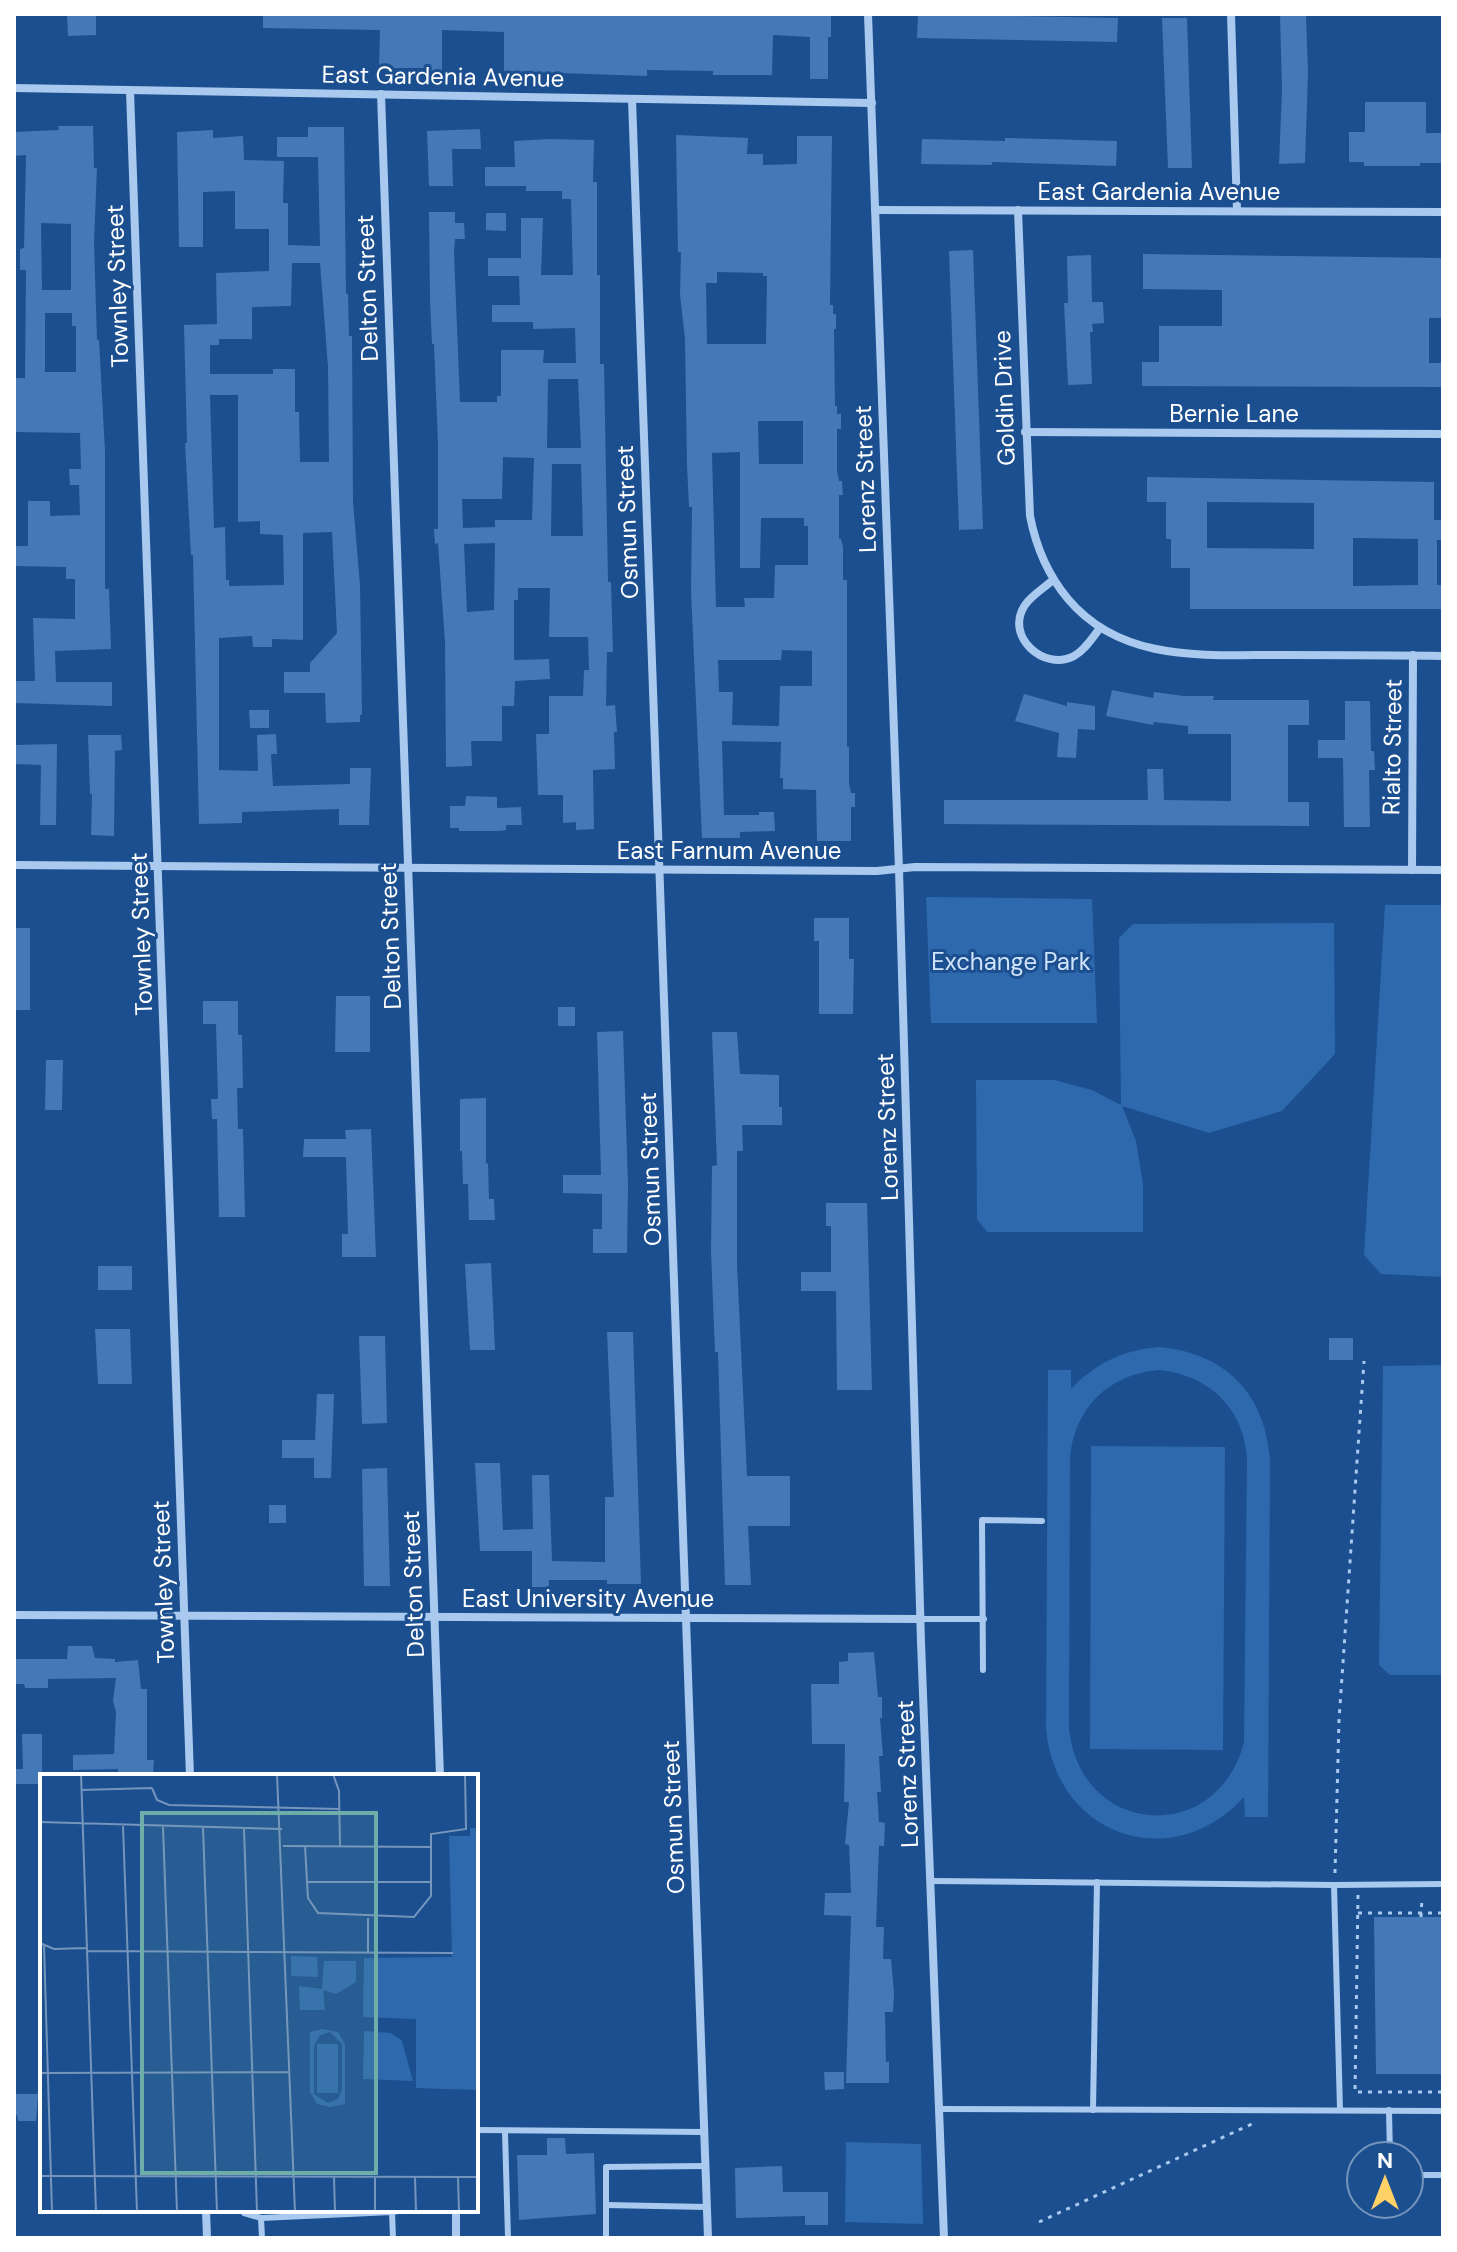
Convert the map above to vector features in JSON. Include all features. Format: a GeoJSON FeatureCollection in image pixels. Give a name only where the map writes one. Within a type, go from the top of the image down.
{"type":"FeatureCollection","features":[{"type":"Feature","properties":{"kind":"street","name":"Lorenz Street"},"geometry":{"type":"LineString","coordinates":[[868,14],[944,2238]]}},
{"type":"Feature","properties":{"kind":"street"},"geometry":{"type":"LineString","coordinates":[[1231,14],[1237,211]]}},
{"type":"Feature","properties":{"kind":"street","name":"East Gardenia Avenue"},"geometry":{"type":"LineString","coordinates":[[14,88],[872,103]]}},
{"type":"Feature","properties":{"kind":"street","name":"Townley Street"},"geometry":{"type":"LineString","coordinates":[[130,91],[190,1774]]}},
{"type":"Feature","properties":{"kind":"street","name":"Delton Street"},"geometry":{"type":"LineString","coordinates":[[381,94],[440,1774]]}},
{"type":"Feature","properties":{"kind":"street","name":"Osmun Street"},"geometry":{"type":"LineString","coordinates":[[632,99],[708,2238]]}},
{"type":"Feature","properties":{"kind":"street","name":"East Gardenia Avenue"},"geometry":{"type":"LineString","coordinates":[[875,210],[1443,212]]}},
{"type":"Feature","properties":{"kind":"street","name":"Goldin Drive"},"geometry":{"type":"LineString","coordinates":[[1018,210],[1025,432],[1032,525],[1043,563],[1079,612],[1100,628],[1136,646],[1193,655],[1413,655]]}},
{"type":"Feature","properties":{"kind":"street","name":"Bernie Lane"},"geometry":{"type":"LineString","coordinates":[[1025,432],[1443,434]]}},
{"type":"Feature","properties":{"kind":"street"},"geometry":{"type":"LineString","coordinates":[[1053,580],[1025,606],[1021,616],[1023,637],[1032,651],[1053,659],[1073,656],[1100,628]]}},
{"type":"Feature","properties":{"kind":"street","name":"Rialto Street"},"geometry":{"type":"LineString","coordinates":[[1412,870],[1413,655],[1443,656]]}},
{"type":"Feature","properties":{"kind":"street","name":"East Farnum Avenue"},"geometry":{"type":"LineString","coordinates":[[14,865],[659,870],[931,867],[1443,870]]}},
{"type":"Feature","properties":{"kind":"street","name":"East University Avenue"},"geometry":{"type":"LineString","coordinates":[[14,1615],[922,1619]]}},
{"type":"Feature","properties":{"kind":"street"},"geometry":{"type":"LineString","coordinates":[[206,2212],[207,2238]]}},
{"type":"Feature","properties":{"kind":"street"},"geometry":{"type":"LineString","coordinates":[[456,2212],[456,2238]]}},
{"type":"Feature","properties":{"kind":"lane"},"geometry":{"type":"LineString","coordinates":[[983,1670],[982,1520],[1042,1521]]}},
{"type":"Feature","properties":{"kind":"lane"},"geometry":{"type":"LineString","coordinates":[[922,1619],[984,1619]]}},
{"type":"Feature","properties":{"kind":"lane"},"geometry":{"type":"LineString","coordinates":[[931,1881],[1443,1884]]}},
{"type":"Feature","properties":{"kind":"lane"},"geometry":{"type":"LineString","coordinates":[[1093,2110],[1097,1882]]}},
{"type":"Feature","properties":{"kind":"lane"},"geometry":{"type":"LineString","coordinates":[[1334,1885],[1340,2110]]}},
{"type":"Feature","properties":{"kind":"lane"},"geometry":{"type":"LineString","coordinates":[[940,2109],[1443,2111]]}},
{"type":"Feature","properties":{"kind":"lane"},"geometry":{"type":"LineString","coordinates":[[1389,2110],[1390,2140]]}},
{"type":"Feature","properties":{"kind":"lane"},"geometry":{"type":"LineString","coordinates":[[478,2130],[704,2132]]}},
{"type":"Feature","properties":{"kind":"lane"},"geometry":{"type":"LineString","coordinates":[[505,2132],[508,2238]]}},
{"type":"Feature","properties":{"kind":"lane"},"geometry":{"type":"LineString","coordinates":[[606,2238],[606,2167],[705,2166]]}},
{"type":"Feature","properties":{"kind":"lane"},"geometry":{"type":"LineString","coordinates":[[606,2205],[707,2207]]}},
{"type":"Feature","properties":{"kind":"lane"},"geometry":{"type":"LineString","coordinates":[[244,2212],[261,2218],[392,2212],[393,2238]]}},
{"type":"Feature","properties":{"kind":"lane"},"geometry":{"type":"LineString","coordinates":[[261,2218],[262,2238]]}},
{"type":"Feature","properties":{"kind":"path"},"geometry":{"type":"LineString","coordinates":[[1334,1885],[1340,1705],[1364,1361]]}},
{"type":"Feature","properties":{"kind":"path"},"geometry":{"type":"LineString","coordinates":[[1358,1893],[1355,2092],[1443,2092]]}},
{"type":"Feature","properties":{"kind":"path"},"geometry":{"type":"LineString","coordinates":[[1421,1915],[1422,1894]]}},
{"type":"Feature","properties":{"kind":"path"},"geometry":{"type":"LineString","coordinates":[[1358,1913],[1443,1913]]}},
{"type":"Feature","properties":{"kind":"path"},"geometry":{"type":"LineString","coordinates":[[1039,2222],[1260,2121],[1260,2110]]}},
{"type":"Feature","properties":{"kind":"green space","name":"Exchange Park"},"geometry":{"type":"Polygon","coordinates":[[[926,897],[1092,899],[1097,1023],[931,1023],[926,897]]]}},
{"type":"Feature","properties":{"kind":"green space"},"geometry":{"type":"Polygon","coordinates":[[[1385,905],[1443,905],[1443,1277],[1381,1274],[1364,1255],[1385,905]]]}},
{"type":"Feature","properties":{"kind":"green space"},"geometry":{"type":"Polygon","coordinates":[[[1334,923],[1335,1054],[1282,1111],[1209,1133],[1122,1106],[1136,1141],[1143,1184],[1143,1232],[987,1232],[977,1219],[976,1080],[1054,1080],[1092,1090],[1121,1105],[1119,938],[1133,924],[1334,923]]]}},
{"type":"Feature","properties":{"kind":"green space"},"geometry":{"type":"Polygon","coordinates":[[[1159,1347],[1183,1351],[1222,1368],[1237,1380],[1260,1414],[1270,1459],[1268,1817],[1245,1817],[1244,1797],[1215,1821],[1183,1835],[1151,1838],[1121,1832],[1093,1818],[1070,1795],[1054,1764],[1046,1727],[1048,1370],[1071,1370],[1071,1389],[1111,1359],[1159,1347]],[[1159,1370],[1141,1373],[1110,1386],[1087,1409],[1073,1440],[1070,1458],[1069,1727],[1078,1763],[1096,1790],[1121,1808],[1150,1815],[1179,1813],[1207,1800],[1229,1776],[1244,1742],[1247,1459],[1244,1441],[1239,1424],[1221,1397],[1208,1387],[1177,1373],[1159,1370]]]}},
{"type":"Feature","properties":{"kind":"green space"},"geometry":{"type":"Polygon","coordinates":[[[1443,1365],[1443,1675],[1390,1675],[1379,1665],[1383,1366],[1443,1365]]]}},
{"type":"Feature","properties":{"kind":"green space"},"geometry":{"type":"Polygon","coordinates":[[[1091,1446],[1225,1447],[1223,1750],[1090,1749],[1091,1446]]]}},
{"type":"Feature","properties":{"kind":"green space"},"geometry":{"type":"Polygon","coordinates":[[[846,2142],[921,2144],[923,2224],[845,2222],[846,2142]]]}},
{"type":"Feature","properties":{"kind":"building"},"geometry":{"type":"Polygon","coordinates":[[[67,14],[96,14],[96,35],[68,36],[67,14]]]}},
{"type":"Feature","properties":{"kind":"building"},"geometry":{"type":"Polygon","coordinates":[[[263,14],[831,14],[828,79],[810,79],[810,37],[773,35],[772,75],[647,70],[647,76],[504,71],[504,32],[442,30],[442,73],[424,73],[424,68],[379,68],[380,30],[263,28],[263,14]]]}},
{"type":"Feature","properties":{"kind":"building"},"geometry":{"type":"Polygon","coordinates":[[[918,14],[1118,18],[1117,42],[917,38],[918,14]]]}},
{"type":"Feature","properties":{"kind":"building"},"geometry":{"type":"Polygon","coordinates":[[[1280,14],[1306,14],[1305,163],[1279,164],[1282,90],[1280,14]]]}},
{"type":"Feature","properties":{"kind":"building"},"geometry":{"type":"Polygon","coordinates":[[[1162,18],[1187,18],[1192,168],[1168,168],[1162,18]]]}},
{"type":"Feature","properties":{"kind":"building"},"geometry":{"type":"Polygon","coordinates":[[[1365,102],[1426,102],[1426,133],[1443,133],[1443,163],[1364,166],[1364,162],[1349,162],[1349,132],[1365,132],[1365,102]]]}},
{"type":"Feature","properties":{"kind":"building"},"geometry":{"type":"Polygon","coordinates":[[[58,126],[93,126],[94,168],[97,168],[94,242],[97,340],[105,451],[105,589],[109,589],[111,649],[55,651],[56,682],[112,682],[112,706],[14,703],[14,681],[35,681],[33,618],[75,619],[75,579],[66,579],[66,567],[14,566],[14,546],[28,546],[28,501],[50,501],[50,516],[80,515],[79,485],[70,485],[69,469],[81,469],[80,433],[14,432],[14,378],[25,378],[26,270],[20,270],[20,249],[24,248],[26,155],[14,156],[14,132],[59,130],[58,126]],[[41,223],[42,290],[71,290],[71,224],[41,223]],[[45,313],[45,372],[76,372],[76,326],[72,326],[72,313],[45,313]]]}},
{"type":"Feature","properties":{"kind":"building"},"geometry":{"type":"Polygon","coordinates":[[[308,127],[344,127],[346,294],[349,336],[352,336],[353,502],[360,585],[362,715],[360,722],[326,723],[325,693],[284,693],[284,672],[310,672],[310,663],[337,633],[332,532],[303,533],[303,640],[272,639],[272,647],[253,647],[252,636],[219,638],[219,770],[258,771],[257,735],[276,734],[277,754],[271,754],[273,786],[350,784],[350,768],[371,768],[369,825],[339,825],[339,809],[242,812],[242,823],[199,824],[193,555],[185,443],[184,325],[217,324],[216,273],[269,271],[269,229],[235,229],[235,191],[203,192],[203,247],[179,247],[177,132],[213,130],[213,138],[243,136],[244,160],[284,161],[283,203],[288,203],[288,245],[320,246],[318,157],[277,157],[277,137],[308,137],[308,127]],[[292,263],[291,306],[252,307],[252,339],[219,339],[219,345],[210,345],[210,374],[273,374],[273,369],[295,369],[300,462],[329,462],[328,367],[320,263],[292,263]],[[210,395],[214,528],[225,527],[226,580],[229,580],[229,586],[284,585],[283,535],[260,534],[260,521],[238,522],[238,395],[210,395]]]}},
{"type":"Feature","properties":{"kind":"building"},"geometry":{"type":"Polygon","coordinates":[[[480,129],[481,149],[452,149],[453,186],[429,186],[427,131],[480,129]]]}},
{"type":"Feature","properties":{"kind":"building"},"geometry":{"type":"Polygon","coordinates":[[[676,135],[748,138],[747,154],[763,154],[763,165],[797,164],[797,136],[832,136],[830,305],[833,305],[833,314],[836,314],[835,406],[837,414],[841,414],[841,429],[837,429],[837,471],[839,481],[842,481],[843,495],[839,495],[839,539],[843,547],[843,580],[847,580],[847,747],[849,784],[851,793],[855,793],[855,807],[851,807],[851,841],[817,841],[816,790],[783,789],[783,778],[780,778],[781,742],[722,741],[724,815],[774,812],[775,831],[740,832],[740,838],[702,838],[691,591],[692,507],[689,507],[687,466],[681,252],[678,252],[676,135]],[[717,272],[717,283],[706,283],[707,344],[766,344],[767,276],[763,273],[717,272]],[[758,421],[759,464],[803,464],[803,421],[758,421]],[[740,452],[712,453],[716,607],[745,607],[744,598],[774,598],[775,565],[808,565],[808,526],[804,526],[804,518],[761,518],[760,568],[740,568],[740,452]],[[782,650],[781,660],[718,660],[719,692],[733,692],[732,725],[779,726],[780,686],[812,686],[812,651],[782,650]]]}},
{"type":"Feature","properties":{"kind":"building"},"geometry":{"type":"Polygon","coordinates":[[[1005,138],[1117,141],[1116,166],[992,162],[992,165],[921,164],[922,139],[1005,141],[1005,138]]]}},
{"type":"Feature","properties":{"kind":"building"},"geometry":{"type":"Polygon","coordinates":[[[594,140],[593,182],[597,182],[600,364],[604,364],[608,582],[611,582],[613,652],[607,652],[606,706],[615,705],[617,732],[614,732],[615,769],[593,770],[594,829],[576,830],[576,822],[563,823],[563,795],[538,795],[536,734],[549,734],[549,696],[583,696],[584,670],[589,670],[588,637],[549,637],[550,588],[518,588],[518,600],[514,600],[514,660],[549,659],[550,679],[515,681],[514,706],[502,706],[502,741],[471,741],[472,766],[446,767],[445,642],[438,543],[435,544],[434,529],[438,529],[438,445],[429,212],[455,212],[455,223],[464,223],[465,239],[455,239],[454,253],[460,402],[497,402],[497,396],[501,396],[501,350],[544,350],[543,363],[576,363],[575,328],[533,329],[533,322],[492,322],[492,305],[520,305],[519,276],[488,276],[488,258],[521,258],[521,218],[543,218],[541,275],[573,275],[571,199],[562,199],[562,191],[526,191],[526,186],[485,186],[485,167],[515,167],[514,141],[594,140]],[[548,379],[547,448],[581,448],[578,379],[548,379]],[[503,457],[502,499],[462,499],[463,528],[495,527],[495,520],[532,520],[534,458],[503,457]],[[552,464],[551,536],[583,536],[581,464],[552,464]],[[495,543],[464,544],[467,612],[494,610],[495,543]]]}},
{"type":"Feature","properties":{"kind":"building"},"geometry":{"type":"Polygon","coordinates":[[[486,213],[506,213],[506,231],[486,230],[486,213]]]}},
{"type":"Feature","properties":{"kind":"building"},"geometry":{"type":"Polygon","coordinates":[[[973,250],[983,529],[959,530],[949,251],[973,250]]]}},
{"type":"Feature","properties":{"kind":"building"},"geometry":{"type":"Polygon","coordinates":[[[1143,254],[1443,258],[1443,318],[1429,318],[1429,363],[1443,363],[1443,387],[1142,386],[1142,362],[1159,362],[1159,326],[1222,326],[1222,290],[1143,289],[1143,254]]]}},
{"type":"Feature","properties":{"kind":"building"},"geometry":{"type":"Polygon","coordinates":[[[1091,255],[1092,302],[1103,302],[1104,323],[1092,324],[1093,332],[1090,332],[1092,384],[1068,385],[1064,303],[1068,303],[1067,256],[1091,255]]]}},
{"type":"Feature","properties":{"kind":"building"},"geometry":{"type":"Polygon","coordinates":[[[1147,477],[1434,482],[1434,520],[1443,520],[1443,540],[1437,540],[1437,585],[1443,585],[1443,609],[1190,609],[1190,568],[1171,568],[1171,539],[1166,539],[1166,502],[1147,502],[1147,477]],[[1207,502],[1207,548],[1314,549],[1314,503],[1207,502]],[[1353,538],[1353,586],[1418,585],[1418,539],[1353,538]]]}},
{"type":"Feature","properties":{"kind":"building"},"geometry":{"type":"Polygon","coordinates":[[[1112,690],[1153,698],[1154,692],[1214,696],[1213,700],[1309,700],[1309,725],[1288,725],[1288,802],[1309,802],[1309,826],[944,824],[944,800],[1148,800],[1147,769],[1163,769],[1164,800],[1231,801],[1231,734],[1188,734],[1188,726],[1154,722],[1153,725],[1106,716],[1112,690]]]}},
{"type":"Feature","properties":{"kind":"building"},"geometry":{"type":"Polygon","coordinates":[[[1024,694],[1067,706],[1067,702],[1095,706],[1095,730],[1078,729],[1076,758],[1057,757],[1059,733],[1015,721],[1024,694]]]}},
{"type":"Feature","properties":{"kind":"building"},"geometry":{"type":"Polygon","coordinates":[[[1345,701],[1370,701],[1371,751],[1374,751],[1375,770],[1369,770],[1370,827],[1344,827],[1343,758],[1318,758],[1318,740],[1345,740],[1345,701]]]}},
{"type":"Feature","properties":{"kind":"building"},"geometry":{"type":"Polygon","coordinates":[[[249,710],[269,710],[269,728],[250,728],[249,710]]]}},
{"type":"Feature","properties":{"kind":"building"},"geometry":{"type":"Polygon","coordinates":[[[88,735],[121,735],[122,750],[115,751],[114,836],[91,835],[88,735]]]}},
{"type":"Feature","properties":{"kind":"building"},"geometry":{"type":"Polygon","coordinates":[[[57,744],[56,825],[40,825],[41,765],[14,764],[14,745],[57,744]]]}},
{"type":"Feature","properties":{"kind":"building"},"geometry":{"type":"Polygon","coordinates":[[[466,796],[497,797],[497,808],[521,807],[522,825],[506,825],[506,830],[500,831],[459,831],[459,828],[450,828],[450,806],[465,806],[466,796]]]}},
{"type":"Feature","properties":{"kind":"building"},"geometry":{"type":"Polygon","coordinates":[[[814,918],[849,918],[849,959],[854,959],[853,1014],[819,1014],[819,941],[814,941],[814,918]]]}},
{"type":"Feature","properties":{"kind":"building"},"geometry":{"type":"Polygon","coordinates":[[[14,928],[30,928],[30,1010],[14,1010],[14,928]]]}},
{"type":"Feature","properties":{"kind":"building"},"geometry":{"type":"Polygon","coordinates":[[[336,996],[370,996],[370,1052],[335,1052],[336,996]]]}},
{"type":"Feature","properties":{"kind":"building"},"geometry":{"type":"Polygon","coordinates":[[[203,1001],[238,1001],[243,1088],[237,1088],[238,1129],[243,1129],[245,1217],[219,1217],[217,1119],[212,1119],[211,1099],[218,1099],[216,1024],[203,1024],[203,1001]]]}},
{"type":"Feature","properties":{"kind":"building"},"geometry":{"type":"Polygon","coordinates":[[[558,1007],[575,1007],[575,1026],[558,1026],[558,1007]]]}},
{"type":"Feature","properties":{"kind":"building"},"geometry":{"type":"Polygon","coordinates":[[[623,1031],[627,1253],[593,1253],[593,1229],[602,1229],[602,1194],[563,1193],[563,1175],[601,1175],[597,1032],[623,1031]]]}},
{"type":"Feature","properties":{"kind":"building"},"geometry":{"type":"Polygon","coordinates":[[[712,1032],[737,1032],[740,1074],[779,1075],[779,1107],[782,1107],[782,1125],[742,1125],[743,1151],[737,1151],[737,1265],[747,1476],[790,1476],[790,1526],[748,1526],[751,1585],[725,1585],[718,1352],[715,1352],[711,1252],[712,1166],[717,1165],[712,1032]]]}},
{"type":"Feature","properties":{"kind":"building"},"geometry":{"type":"Polygon","coordinates":[[[46,1060],[63,1060],[62,1110],[45,1110],[46,1060]]]}},
{"type":"Feature","properties":{"kind":"building"},"geometry":{"type":"Polygon","coordinates":[[[486,1098],[486,1164],[489,1199],[494,1199],[495,1220],[469,1220],[468,1184],[463,1184],[460,1151],[460,1099],[486,1098]]]}},
{"type":"Feature","properties":{"kind":"building"},"geometry":{"type":"Polygon","coordinates":[[[371,1129],[376,1257],[342,1257],[342,1234],[348,1234],[346,1157],[303,1157],[304,1139],[346,1139],[345,1130],[371,1129]]]}},
{"type":"Feature","properties":{"kind":"building"},"geometry":{"type":"Polygon","coordinates":[[[826,1203],[867,1203],[872,1390],[837,1390],[836,1291],[801,1291],[801,1272],[831,1272],[831,1226],[826,1226],[826,1203]]]}},
{"type":"Feature","properties":{"kind":"building"},"geometry":{"type":"Polygon","coordinates":[[[491,1263],[495,1350],[470,1350],[465,1264],[491,1263]]]}},
{"type":"Feature","properties":{"kind":"building"},"geometry":{"type":"Polygon","coordinates":[[[98,1266],[132,1266],[132,1290],[98,1290],[98,1266]]]}},
{"type":"Feature","properties":{"kind":"building"},"geometry":{"type":"Polygon","coordinates":[[[95,1329],[130,1329],[132,1384],[98,1384],[95,1329]]]}},
{"type":"Feature","properties":{"kind":"building"},"geometry":{"type":"Polygon","coordinates":[[[607,1332],[633,1332],[641,1584],[607,1584],[607,1580],[549,1580],[549,1587],[532,1587],[532,1551],[480,1551],[475,1463],[500,1463],[503,1530],[533,1529],[532,1475],[549,1475],[552,1561],[605,1562],[605,1497],[614,1497],[607,1332]]]}},
{"type":"Feature","properties":{"kind":"building"},"geometry":{"type":"Polygon","coordinates":[[[359,1336],[385,1336],[387,1423],[362,1424],[359,1336]]]}},
{"type":"Feature","properties":{"kind":"building"},"geometry":{"type":"Polygon","coordinates":[[[1329,1338],[1353,1338],[1353,1360],[1329,1360],[1329,1338]]]}},
{"type":"Feature","properties":{"kind":"building"},"geometry":{"type":"Polygon","coordinates":[[[317,1394],[334,1394],[331,1478],[314,1478],[314,1458],[282,1458],[282,1440],[315,1440],[317,1394]]]}},
{"type":"Feature","properties":{"kind":"building"},"geometry":{"type":"Polygon","coordinates":[[[387,1468],[390,1586],[364,1586],[362,1469],[387,1468]]]}},
{"type":"Feature","properties":{"kind":"building"},"geometry":{"type":"Polygon","coordinates":[[[269,1505],[286,1505],[286,1523],[269,1523],[269,1505]]]}},
{"type":"Feature","properties":{"kind":"building"},"geometry":{"type":"Polygon","coordinates":[[[68,1646],[92,1646],[95,1658],[115,1659],[115,1662],[138,1660],[141,1689],[147,1689],[147,1760],[154,1760],[153,1774],[118,1774],[118,1769],[73,1770],[73,1755],[114,1754],[116,1678],[48,1679],[48,1688],[25,1688],[24,1684],[14,1684],[14,1659],[67,1659],[68,1646]]]}},
{"type":"Feature","properties":{"kind":"building"},"geometry":{"type":"Polygon","coordinates":[[[874,1652],[878,1697],[882,1697],[883,1756],[879,1756],[881,1792],[877,1792],[879,1822],[885,1823],[884,1846],[879,1846],[876,1927],[884,1927],[883,1959],[891,1959],[894,1993],[893,2012],[885,2012],[889,2083],[846,2083],[851,1916],[824,1915],[825,1893],[851,1893],[849,1845],[845,1844],[849,1802],[844,1802],[845,1744],[812,1744],[811,1684],[839,1684],[839,1662],[848,1661],[848,1653],[874,1652]]]}},
{"type":"Feature","properties":{"kind":"building"},"geometry":{"type":"Polygon","coordinates":[[[22,1734],[42,1734],[40,1784],[14,1784],[14,1769],[23,1769],[22,1734]]]}},
{"type":"Feature","properties":{"kind":"building"},"geometry":{"type":"Polygon","coordinates":[[[1374,1917],[1443,1917],[1443,2074],[1376,2074],[1374,1917]]]}},
{"type":"Feature","properties":{"kind":"building"},"geometry":{"type":"Polygon","coordinates":[[[824,2072],[844,2072],[844,2089],[825,2090],[824,2072]]]}},
{"type":"Feature","properties":{"kind":"building"},"geometry":{"type":"Polygon","coordinates":[[[14,2094],[38,2094],[36,2121],[18,2121],[17,2115],[14,2115],[14,2094]]]}},
{"type":"Feature","properties":{"kind":"building"},"geometry":{"type":"Polygon","coordinates":[[[547,2138],[565,2138],[566,2154],[594,2153],[596,2214],[519,2220],[517,2155],[547,2155],[547,2138]]]}},
{"type":"Feature","properties":{"kind":"building"},"geometry":{"type":"Polygon","coordinates":[[[782,2166],[783,2192],[828,2192],[828,2225],[805,2225],[805,2216],[736,2218],[735,2168],[782,2166]]]}}]}
